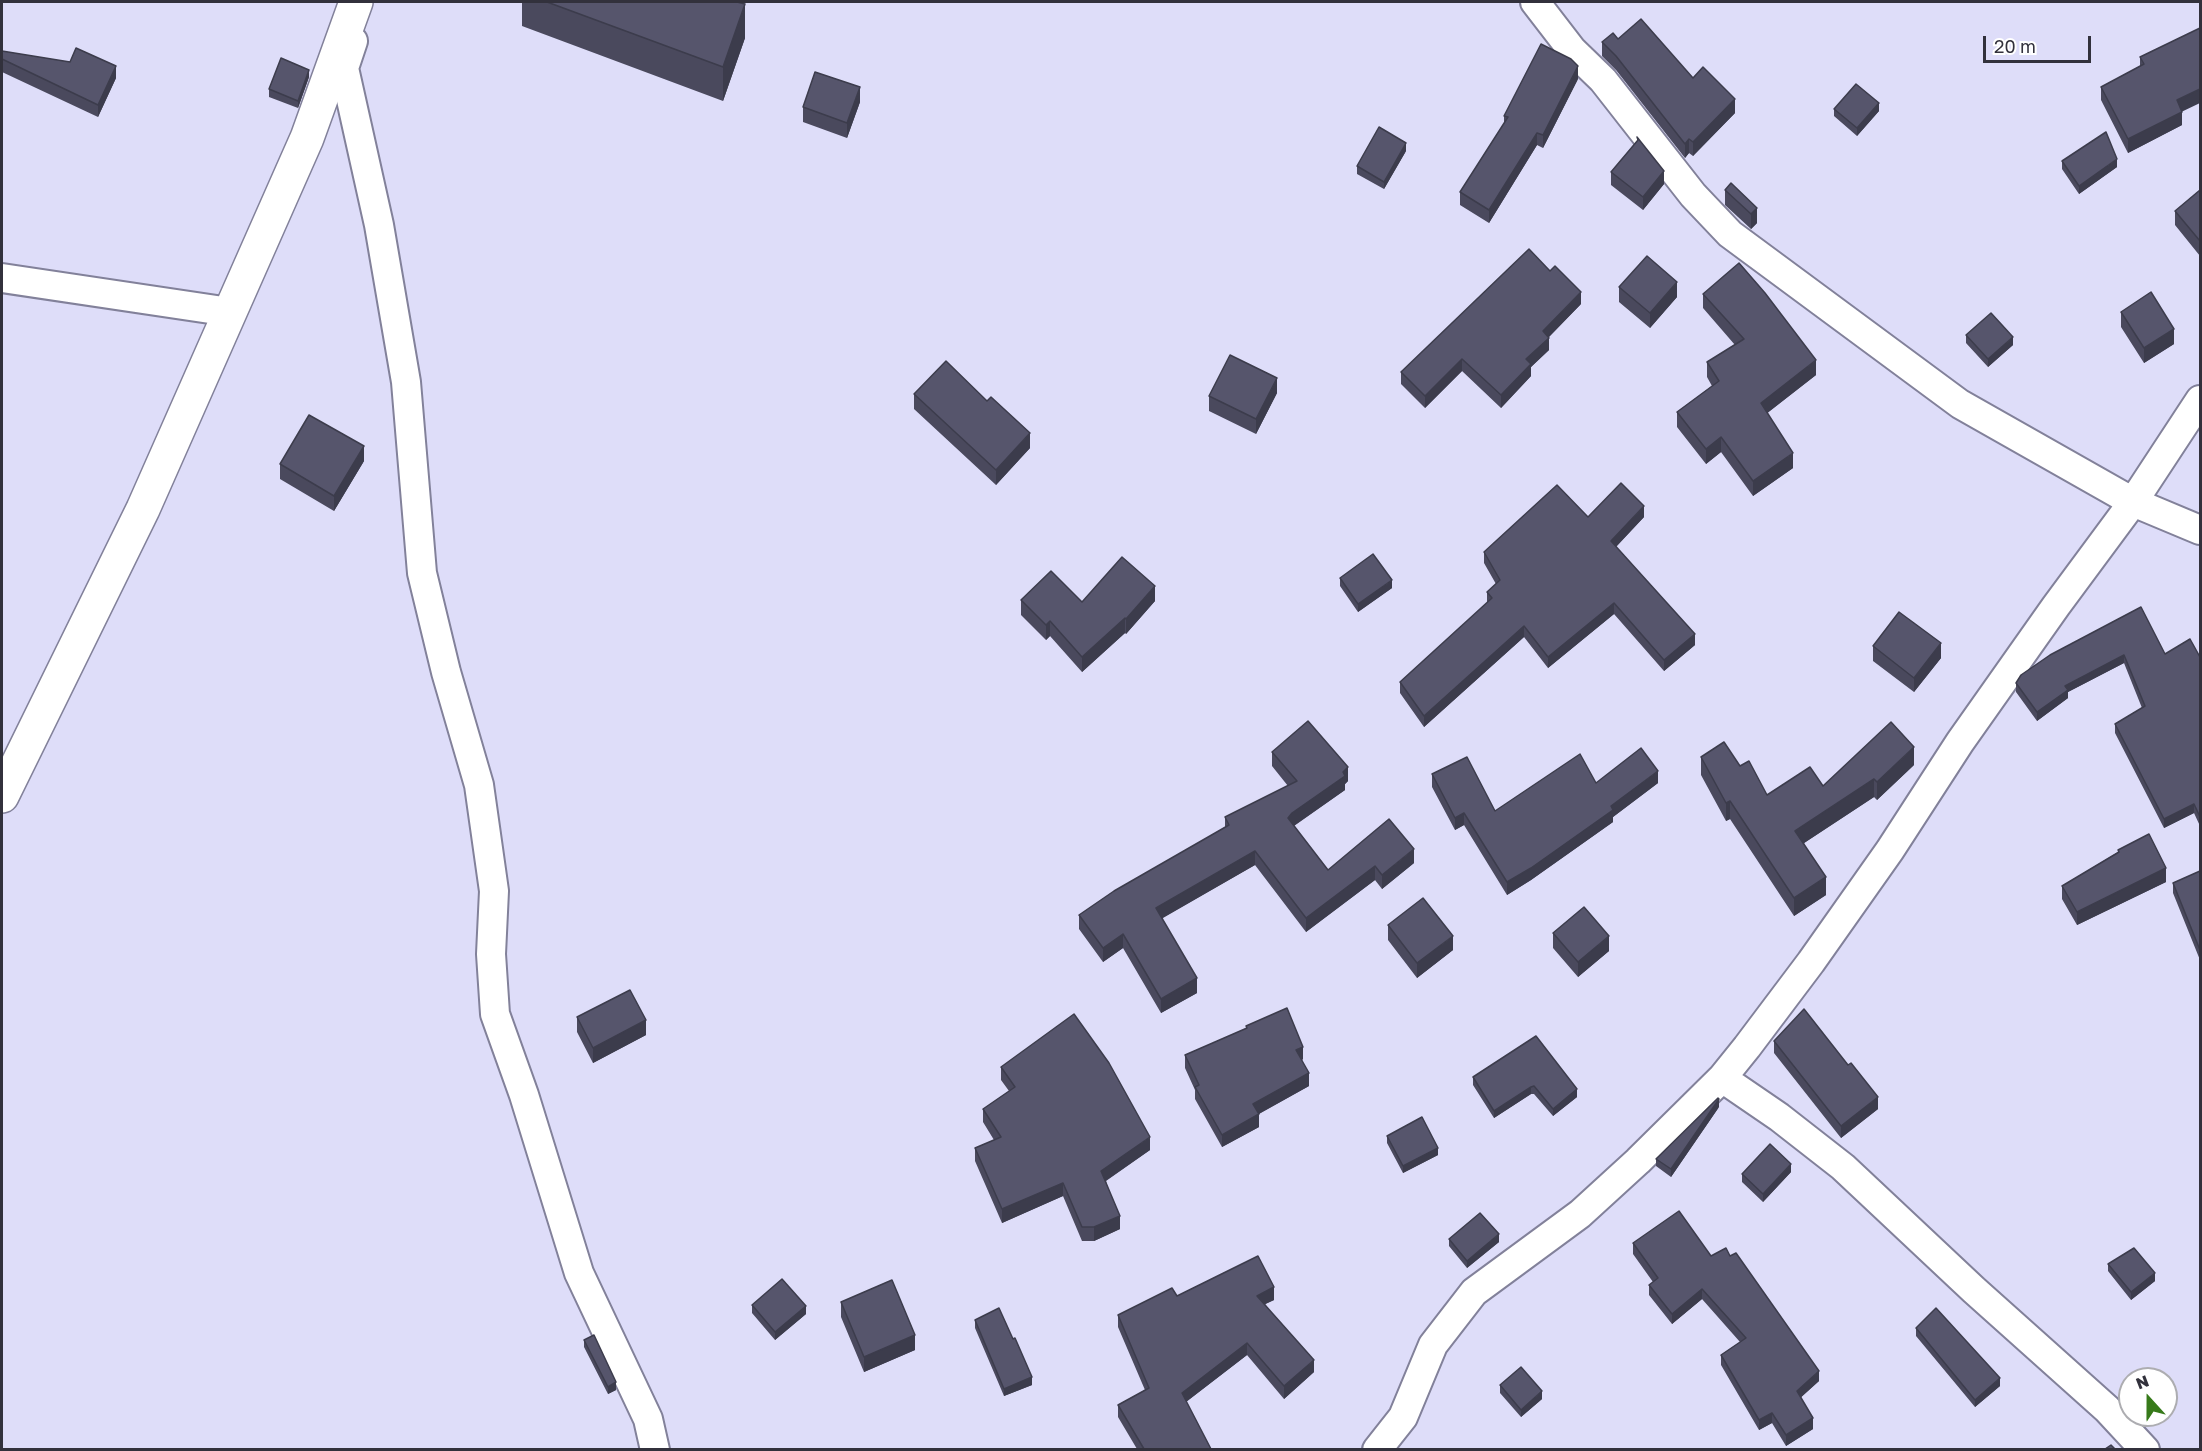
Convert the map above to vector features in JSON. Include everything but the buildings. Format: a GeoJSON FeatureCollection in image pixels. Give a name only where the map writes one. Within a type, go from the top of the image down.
{"type":"FeatureCollection","features":[{"type":"Feature","properties":{"kind":"main road"},"geometry":{"type":"LineString","coordinates":[[2,796],[142,509],[230,312],[307,138],[356,2]]}},
{"type":"Feature","properties":{"kind":"street"},"geometry":{"type":"LineString","coordinates":[[366,2],[344,68],[379,225],[406,382],[422,573],[446,672],[479,785],[494,891],[491,954],[495,1014],[524,1095],[579,1273],[648,1419],[655,1449]]}},
{"type":"Feature","properties":{"kind":"street"},"geometry":{"type":"LineString","coordinates":[[1535,2],[1572,50],[1603,80],[1693,195],[1730,234],[1960,404],[2133,502],[2200,530]]}},
{"type":"Feature","properties":{"kind":"street"},"geometry":{"type":"LineString","coordinates":[[2,278],[230,312]]}},
{"type":"Feature","properties":{"kind":"street"},"geometry":{"type":"LineString","coordinates":[[1377,1449],[1403,1417],[1433,1345],[1474,1292],[1580,1214],[1722,1078],[1811,962],[1890,850],[1960,742],[2055,606],[2133,502],[2200,400]]}},
{"type":"Feature","properties":{"kind":"street"},"geometry":{"type":"LineString","coordinates":[[1722,1078],[1779,1117],[1843,1167],[1974,1290],[2107,1409],[2145,1449]]}}]}
